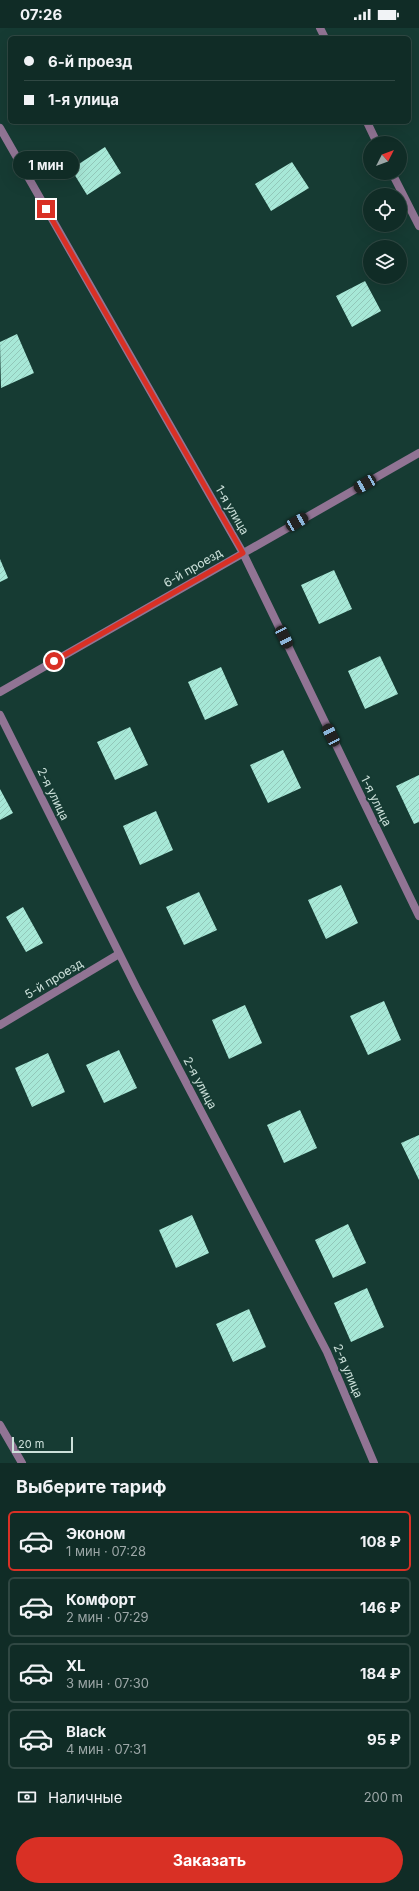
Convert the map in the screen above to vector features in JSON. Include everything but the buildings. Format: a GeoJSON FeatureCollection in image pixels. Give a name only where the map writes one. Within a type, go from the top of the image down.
{"type":"FeatureCollection","features":[{"type":"Feature","properties":{"kind":"street"},"geometry":{"type":"LineString","coordinates":[[368,124],[374,136]]}},
{"type":"Feature","properties":{"kind":"street","name":"1-я улица"},"geometry":{"type":"LineString","coordinates":[[0,128],[243,553],[419,916]]}},
{"type":"Feature","properties":{"kind":"street"},"geometry":{"type":"LineString","coordinates":[[396,180],[419,226]]}},
{"type":"Feature","properties":{"kind":"street","name":"6-й проезд"},"geometry":{"type":"LineString","coordinates":[[0,692],[419,453]]}},
{"type":"Feature","properties":{"kind":"street","name":"2-я улица"},"geometry":{"type":"LineString","coordinates":[[0,715],[119,954],[327,1352],[374,1463]]}},
{"type":"Feature","properties":{"kind":"street","name":"5-й проезд"},"geometry":{"type":"LineString","coordinates":[[0,1025],[119,954]]}},
{"type":"Feature","properties":{"kind":"street"},"geometry":{"type":"LineString","coordinates":[[0,1425],[22,1463]]}},
{"type":"Feature","properties":{"kind":"route"},"geometry":{"type":"LineString","coordinates":[[46,209],[243,553],[54,661]]}}]}
